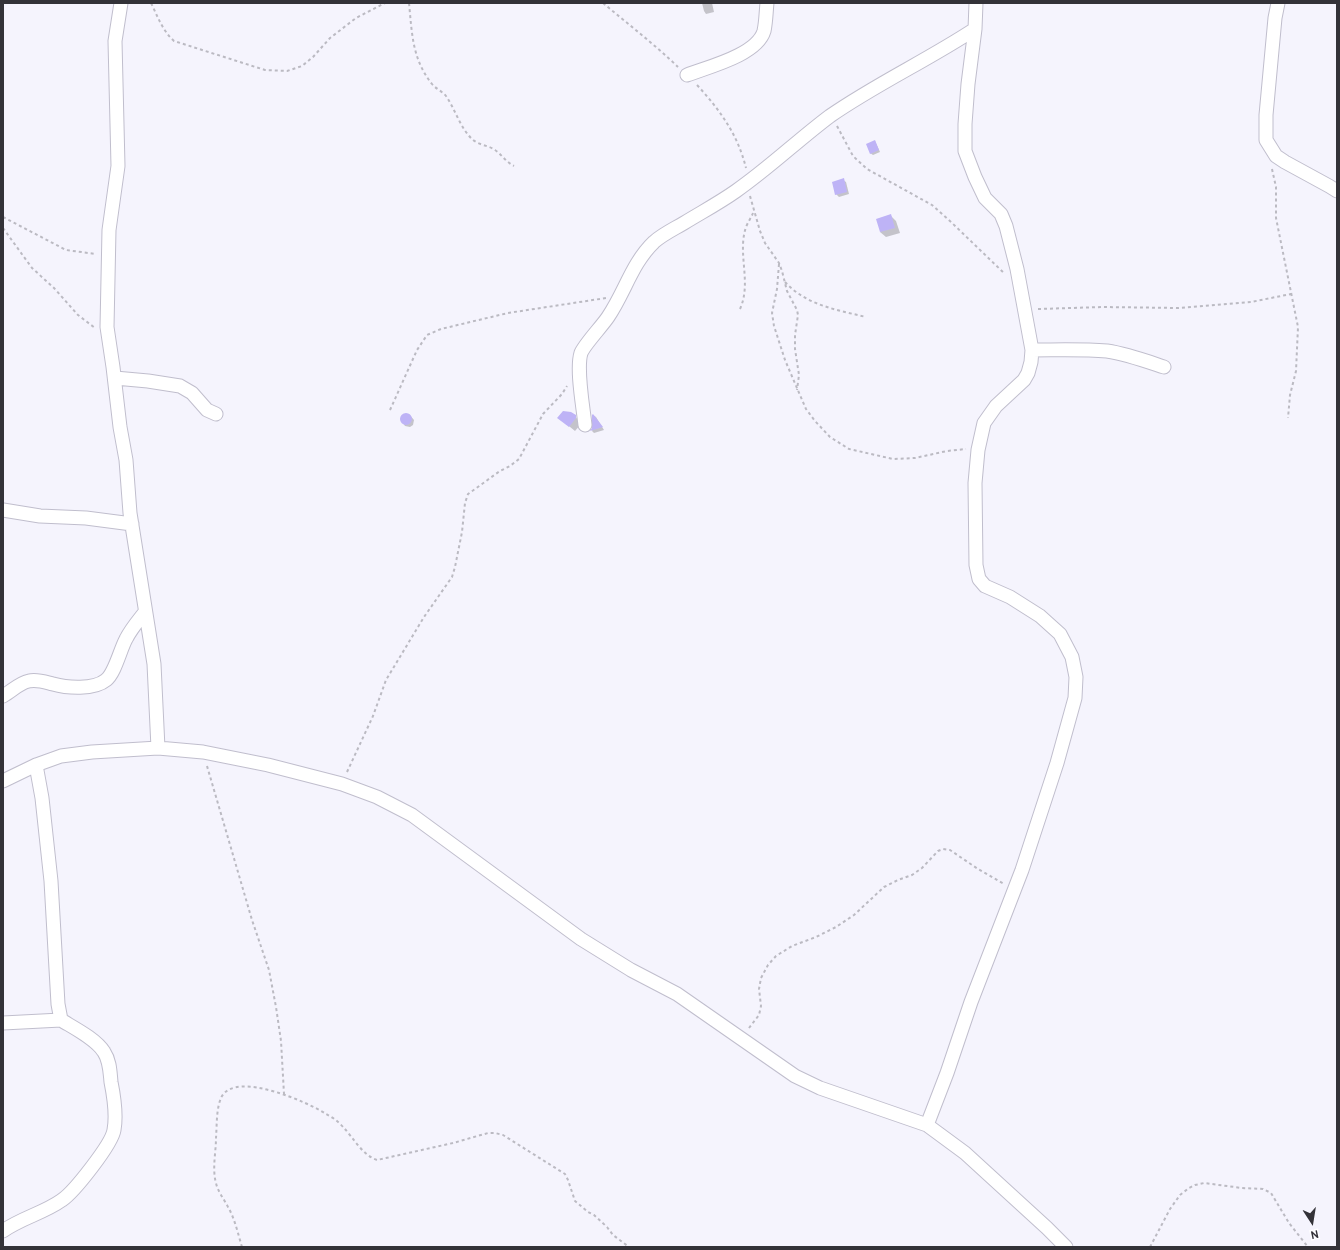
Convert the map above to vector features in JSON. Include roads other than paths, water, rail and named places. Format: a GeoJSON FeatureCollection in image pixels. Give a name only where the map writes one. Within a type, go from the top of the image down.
{"type":"FeatureCollection","features":[{"type":"Feature","properties":{"kind":"street"},"geometry":{"type":"LineString","coordinates":[[121,3],[116,41],[118,166],[109,230],[107,327],[115,378],[120,427],[126,460],[132,524],[154,664],[158,748]]}},
{"type":"Feature","properties":{"kind":"street"},"geometry":{"type":"LineString","coordinates":[[687,75],[743,54],[758,43],[764,32],[768,3]]}},
{"type":"Feature","properties":{"kind":"street"},"geometry":{"type":"LineString","coordinates":[[927,1125],[1014,890],[1055,770],[1075,698],[1076,677],[1072,657],[1060,634],[1040,616],[1010,597],[985,586],[979,579],[976,565],[975,483],[978,450],[984,423],[996,406],[1024,380],[1031,362],[1032,350],[1021,291],[1006,226],[1001,214],[985,198],[975,178],[965,151],[967,97],[975,29],[976,3]]}},
{"type":"Feature","properties":{"kind":"street"},"geometry":{"type":"LineString","coordinates":[[1278,3],[1275,18],[1266,121],[1266,140],[1276,156],[1337,191]]}},
{"type":"Feature","properties":{"kind":"street"},"geometry":{"type":"LineString","coordinates":[[585,425],[578,364],[582,351],[609,316],[621,296],[631,272],[654,242],[720,202],[748,183],[789,148],[831,116],[898,74],[975,29]]}},
{"type":"Feature","properties":{"kind":"street"},"geometry":{"type":"LineString","coordinates":[[1032,350],[1108,352],[1134,357],[1164,367]]}},
{"type":"Feature","properties":{"kind":"street"},"geometry":{"type":"LineString","coordinates":[[115,378],[148,380],[180,386],[192,393],[207,410],[216,414]]}},
{"type":"Feature","properties":{"kind":"street"},"geometry":{"type":"LineString","coordinates":[[3,510],[40,516],[86,518],[132,524]]}},
{"type":"Feature","properties":{"kind":"street"},"geometry":{"type":"LineString","coordinates":[[3,696],[11,692],[22,683],[30,680],[45,681],[71,687],[83,687],[100,684],[107,679],[126,639],[145,612]]}},
{"type":"Feature","properties":{"kind":"street"},"geometry":{"type":"LineString","coordinates":[[3,781],[36,765],[61,756],[92,752],[158,748],[203,752],[268,765],[342,784],[377,796],[412,815],[581,939],[631,970],[678,994],[795,1076],[820,1088],[927,1125],[965,1153],[1066,1247]]}},
{"type":"Feature","properties":{"kind":"street"},"geometry":{"type":"LineString","coordinates":[[36,765],[48,849],[58,997],[61,1020]]}},
{"type":"Feature","properties":{"kind":"street"},"geometry":{"type":"LineString","coordinates":[[3,1024],[61,1020],[92,1041],[104,1051],[108,1060],[114,1097],[115,1117],[114,1132],[107,1145],[84,1177],[63,1199],[43,1211],[3,1230]]}}]}
